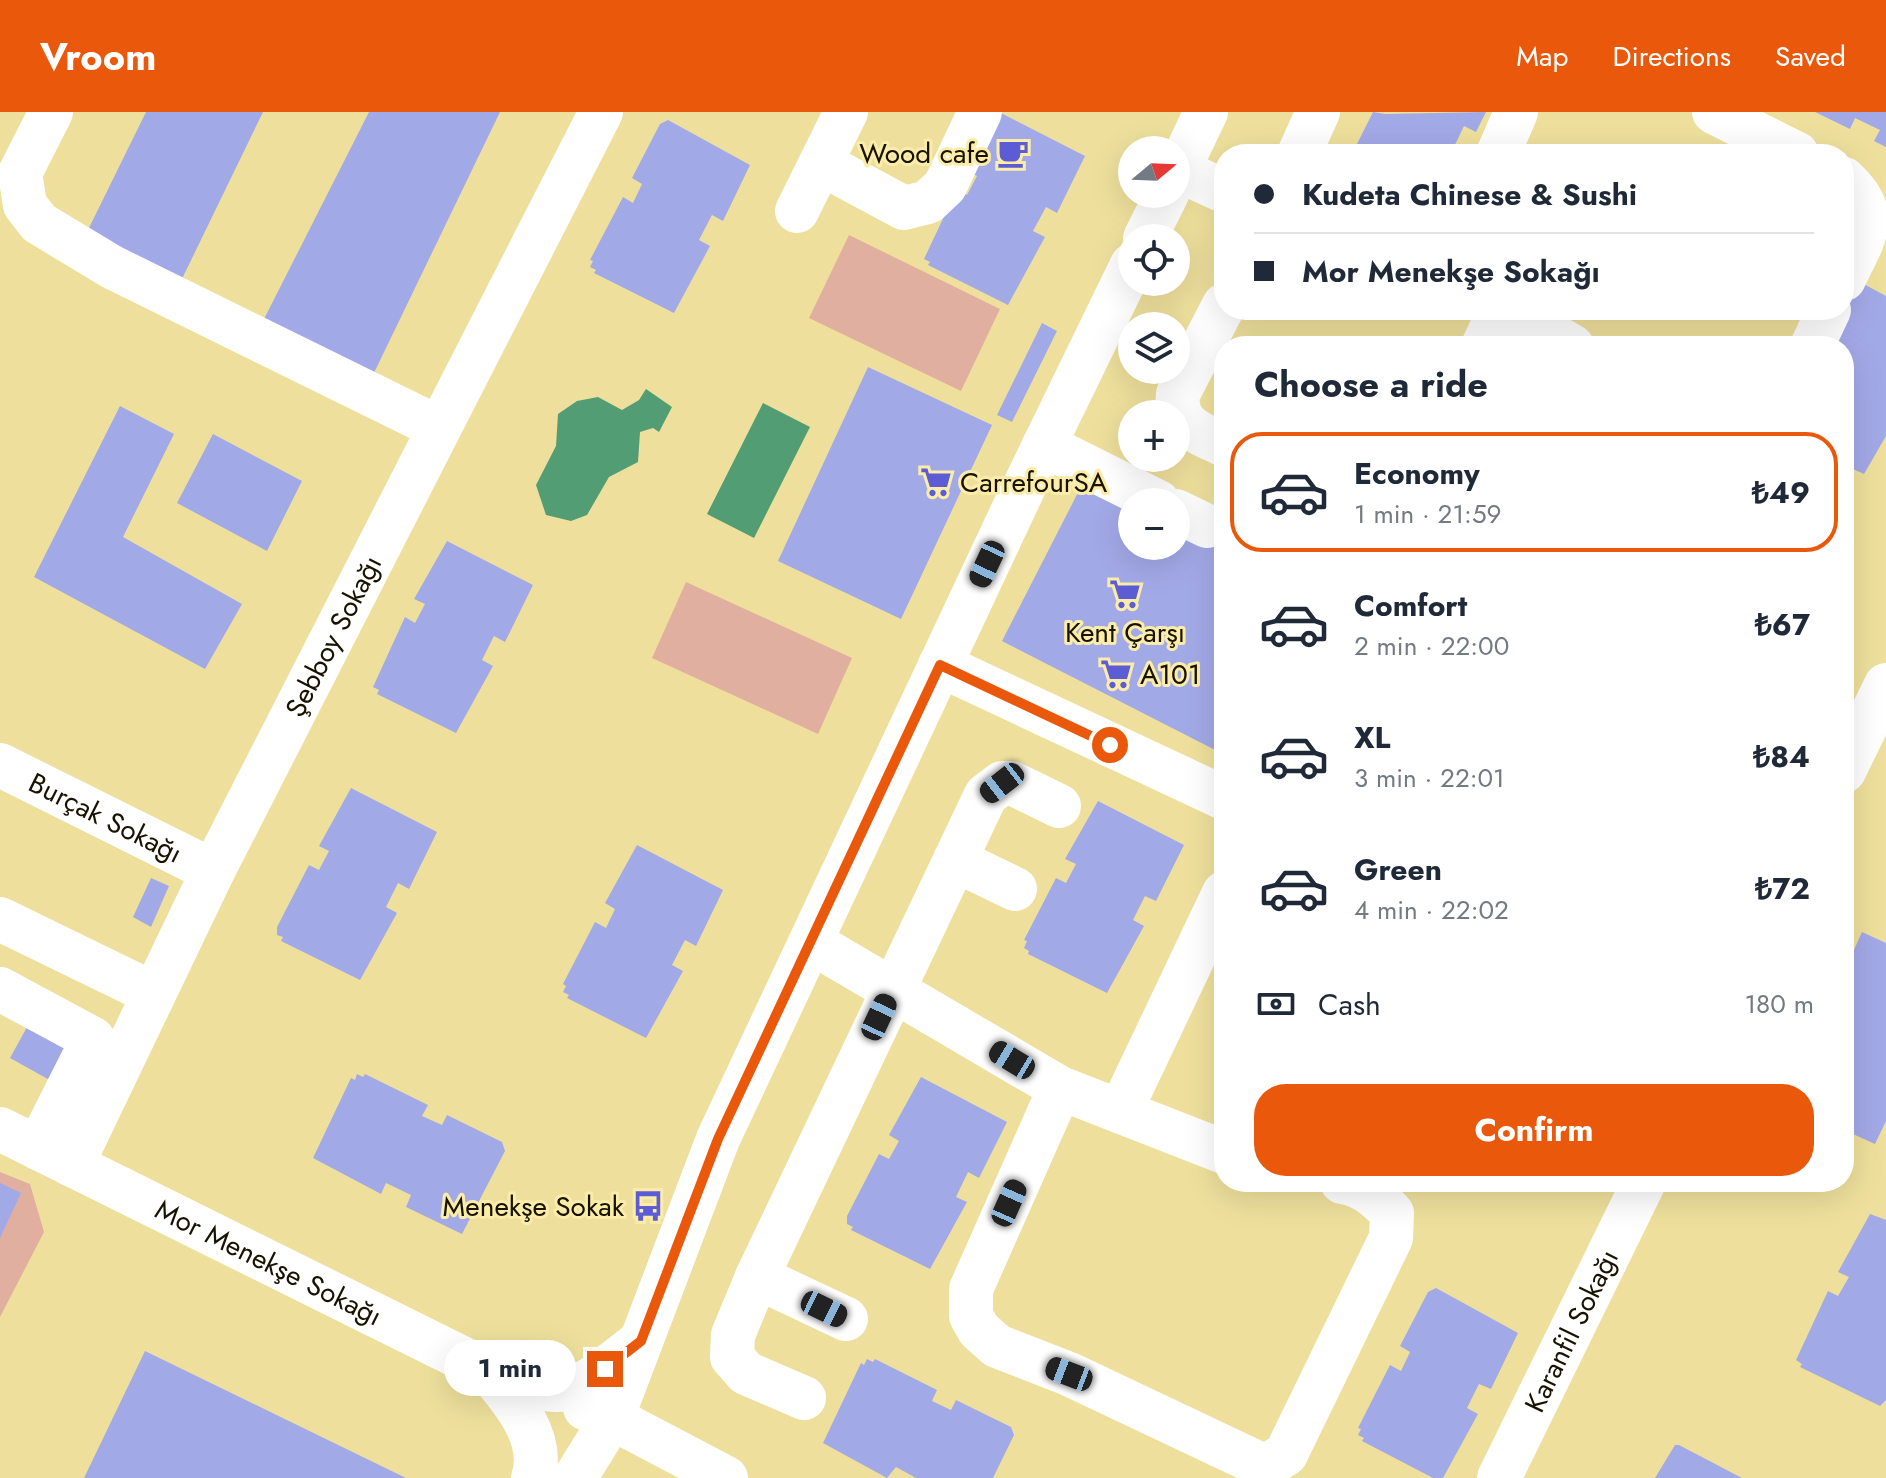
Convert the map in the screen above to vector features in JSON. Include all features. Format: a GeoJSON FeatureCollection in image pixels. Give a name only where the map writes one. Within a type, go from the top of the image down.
{"type":"FeatureCollection","features":[{"type":"Feature","properties":{"kind":"street"},"geometry":{"type":"LineString","coordinates":[[51,112],[20,173],[25,205],[39,223],[112,267],[439,428]]}},
{"type":"Feature","properties":{"kind":"street","name":"Şebboy Sokağı"},"geometry":{"type":"LineString","coordinates":[[55,1156],[154,994],[213,871],[601,112]]}},
{"type":"Feature","properties":{"kind":"street"},"geometry":{"type":"LineString","coordinates":[[797,211],[846,112]]}},
{"type":"Feature","properties":{"kind":"street"},"geometry":{"type":"LineString","coordinates":[[822,164],[904,208],[928,202],[945,186],[980,112]]}},
{"type":"Feature","properties":{"kind":"street"},"geometry":{"type":"LineString","coordinates":[[1190,146],[1206,112]]}},
{"type":"Feature","properties":{"kind":"street"},"geometry":{"type":"LineString","coordinates":[[1304,144],[1318,112]]}},
{"type":"Feature","properties":{"kind":"street"},"geometry":{"type":"LineString","coordinates":[[1502,144],[1516,112]]}},
{"type":"Feature","properties":{"kind":"street"},"geometry":{"type":"LineString","coordinates":[[1714,112],[1777,144]]}},
{"type":"Feature","properties":{"kind":"street"},"geometry":{"type":"LineString","coordinates":[[1190,183],[1214,189]]}},
{"type":"Feature","properties":{"kind":"street"},"geometry":{"type":"LineString","coordinates":[[1854,188],[1867,210],[1868,229],[1854,258]]}},
{"type":"Feature","properties":{"kind":"street"},"geometry":{"type":"LineString","coordinates":[[575,1478],[612,1418],[718,1139],[1118,294]]}},
{"type":"Feature","properties":{"kind":"street"},"geometry":{"type":"LineString","coordinates":[[1214,440],[1186,426],[1176,409],[1178,394],[1216,320]]}},
{"type":"Feature","properties":{"kind":"street"},"geometry":{"type":"LineString","coordinates":[[1526,320],[1554,336]]}},
{"type":"Feature","properties":{"kind":"street"},"geometry":{"type":"LineString","coordinates":[[1044,445],[1130,488]]}},
{"type":"Feature","properties":{"kind":"street"},"geometry":{"type":"LineString","coordinates":[[940,665],[1214,793]]}},
{"type":"Feature","properties":{"kind":"street"},"geometry":{"type":"LineString","coordinates":[[1854,751],[1886,685]]}},
{"type":"Feature","properties":{"kind":"street","name":"Burçak Sokağı"},"geometry":{"type":"LineString","coordinates":[[0,765],[213,871]]}},
{"type":"Feature","properties":{"kind":"street"},"geometry":{"type":"LineString","coordinates":[[804,1398],[746,1373],[732,1357],[733,1335],[757,1277],[986,795],[1002,783],[1012,783],[1059,806]]}},
{"type":"Feature","properties":{"kind":"street"},"geometry":{"type":"LineString","coordinates":[[955,860],[1015,889]]}},
{"type":"Feature","properties":{"kind":"street"},"geometry":{"type":"LineString","coordinates":[[1121,1110],[1214,914]]}},
{"type":"Feature","properties":{"kind":"street"},"geometry":{"type":"LineString","coordinates":[[0,919],[154,994]]}},
{"type":"Feature","properties":{"kind":"street"},"geometry":{"type":"LineString","coordinates":[[811,942],[1060,1088],[1214,1148]]}},
{"type":"Feature","properties":{"kind":"street"},"geometry":{"type":"LineString","coordinates":[[0,989],[93,1039],[55,1156]]}},
{"type":"Feature","properties":{"kind":"street"},"geometry":{"type":"LineString","coordinates":[[1060,1088],[971,1289],[971,1316],[979,1330],[997,1346],[1069,1374],[1257,1463],[1270,1464],[1286,1454],[1391,1238],[1392,1213],[1379,1199],[1367,1192]]}},
{"type":"Feature","properties":{"kind":"street","name":"Mor Menekşe Sokağı"},"geometry":{"type":"LineString","coordinates":[[0,1129],[488,1371],[612,1418],[726,1478]]}},
{"type":"Feature","properties":{"kind":"street","name":"Karanfil Sokağı"},"geometry":{"type":"LineString","coordinates":[[1499,1478],[1639,1192]]}},
{"type":"Feature","properties":{"kind":"street"},"geometry":{"type":"LineString","coordinates":[[757,1277],[846,1319]]}},
{"type":"Feature","properties":{"kind":"street","name":"Mor Menekşe Sokağı"},"geometry":{"type":"LineString","coordinates":[[537,1391],[566,1391],[587,1383],[641,1341]]}},
{"type":"Feature","properties":{"kind":"street"},"geometry":{"type":"LineString","coordinates":[[488,1371],[529,1425],[536,1470],[533,1478]]}},
{"type":"Feature","properties":{"kind":"shaded area"},"geometry":{"type":"Polygon","coordinates":[[[849,235],[1000,309],[961,391],[809,318],[849,235]]]}},
{"type":"Feature","properties":{"kind":"shaded area"},"geometry":{"type":"Polygon","coordinates":[[[646,389],[672,407],[659,432],[653,428],[640,432],[638,462],[609,477],[587,515],[571,521],[546,515],[536,485],[556,446],[558,414],[577,401],[598,397],[622,410],[639,400],[646,389]]]}},
{"type":"Feature","properties":{"kind":"shaded area"},"geometry":{"type":"Polygon","coordinates":[[[763,403],[810,427],[754,538],[707,514],[763,403]]]}},
{"type":"Feature","properties":{"kind":"shaded area"},"geometry":{"type":"Polygon","coordinates":[[[686,582],[852,658],[818,734],[652,658],[686,582]]]}},
{"type":"Feature","properties":{"kind":"shaded area"},"geometry":{"type":"Polygon","coordinates":[[[0,1172],[30,1184],[44,1232],[0,1317],[0,1172]]]}},
{"type":"Feature","properties":{"kind":"building"},"geometry":{"type":"Polygon","coordinates":[[[146,112],[263,112],[180,283],[86,234],[146,112]]]}},
{"type":"Feature","properties":{"kind":"building"},"geometry":{"type":"Polygon","coordinates":[[[369,112],[500,112],[373,375],[262,323],[369,112]]]}},
{"type":"Feature","properties":{"kind":"building"},"geometry":{"type":"Polygon","coordinates":[[[999,112],[1085,156],[1057,213],[1046,207],[1033,231],[1045,237],[1008,305],[928,265],[930,262],[924,259],[957,189],[967,195],[977,176],[966,170],[999,112]]]}},
{"type":"Feature","properties":{"kind":"building"},"geometry":{"type":"Polygon","coordinates":[[[1373,112],[1486,112],[1476,132],[1464,126],[1455,144],[1357,144],[1373,112]]]}},
{"type":"Feature","properties":{"kind":"building"},"geometry":{"type":"Polygon","coordinates":[[[1815,112],[1886,112],[1886,147],[1874,141],[1880,130],[1855,118],[1850,129],[1815,112]]]}},
{"type":"Feature","properties":{"kind":"building"},"geometry":{"type":"Polygon","coordinates":[[[668,120],[750,165],[723,221],[712,215],[699,240],[710,246],[674,313],[594,273],[596,270],[590,267],[593,261],[590,260],[623,197],[633,203],[642,184],[632,178],[660,124],[668,120]]]}},
{"type":"Feature","properties":{"kind":"building"},"geometry":{"type":"Polygon","coordinates":[[[1858,281],[1886,296],[1886,436],[1864,474],[1854,470],[1854,336],[1834,336],[1838,320],[1854,320],[1854,286],[1858,281]]]}},
{"type":"Feature","properties":{"kind":"building"},"geometry":{"type":"Polygon","coordinates":[[[1042,323],[1057,331],[1012,422],[997,415],[1042,323]]]}},
{"type":"Feature","properties":{"kind":"building"},"geometry":{"type":"Polygon","coordinates":[[[868,367],[992,425],[901,619],[778,561],[868,367]]]}},
{"type":"Feature","properties":{"kind":"building"},"geometry":{"type":"Polygon","coordinates":[[[120,406],[174,434],[123,537],[242,604],[205,669],[34,577],[120,406]]]}},
{"type":"Feature","properties":{"kind":"building"},"geometry":{"type":"Polygon","coordinates":[[[213,434],[302,481],[267,551],[177,503],[213,434]]]}},
{"type":"Feature","properties":{"kind":"building","name":"Kent Çarşı"},"geometry":{"type":"Polygon","coordinates":[[[1089,471],[1118,492],[1118,560],[1190,560],[1190,522],[1214,535],[1214,749],[1002,641],[1089,471]]]}},
{"type":"Feature","properties":{"kind":"building"},"geometry":{"type":"Polygon","coordinates":[[[447,541],[533,585],[505,642],[494,636],[482,660],[493,666],[456,733],[377,694],[379,690],[373,687],[405,617],[415,623],[425,604],[414,599],[447,541]]]}},
{"type":"Feature","properties":{"kind":"building"},"geometry":{"type":"Polygon","coordinates":[[[351,788],[437,832],[409,889],[398,883],[386,907],[397,913],[360,980],[281,941],[283,937],[277,935],[277,927],[309,865],[319,870],[329,851],[319,846],[351,788]]]}},
{"type":"Feature","properties":{"kind":"building"},"geometry":{"type":"Polygon","coordinates":[[[1098,801],[1184,845],[1156,901],[1145,896],[1133,920],[1144,926],[1107,993],[1028,954],[1029,951],[1024,948],[1027,941],[1024,940],[1056,878],[1066,883],[1076,864],[1065,859],[1098,801]]]}},
{"type":"Feature","properties":{"kind":"building"},"geometry":{"type":"Polygon","coordinates":[[[637,845],[723,890],[696,946],[685,940],[672,965],[683,971],[646,1038],[567,998],[569,995],[563,992],[566,986],[563,984],[595,922],[606,928],[615,909],[605,903],[637,845]]]}},
{"type":"Feature","properties":{"kind":"building"},"geometry":{"type":"Polygon","coordinates":[[[151,878],[169,886],[151,927],[133,917],[151,878]]]}},
{"type":"Feature","properties":{"kind":"building"},"geometry":{"type":"Polygon","coordinates":[[[1862,932],[1886,943],[1886,1121],[1875,1144],[1854,1135],[1854,950],[1862,932]]]}},
{"type":"Feature","properties":{"kind":"building"},"geometry":{"type":"Polygon","coordinates":[[[27,1027],[71,1051],[55,1083],[10,1058],[27,1027]]]}},
{"type":"Feature","properties":{"kind":"building"},"geometry":{"type":"Polygon","coordinates":[[[357,1074],[363,1077],[365,1074],[428,1105],[422,1116],[442,1125],[447,1115],[502,1142],[505,1151],[462,1234],[406,1207],[411,1195],[386,1183],[381,1194],[313,1158],[351,1078],[355,1080],[357,1074]]]}},
{"type":"Feature","properties":{"kind":"building"},"geometry":{"type":"Polygon","coordinates":[[[921,1077],[1007,1122],[979,1178],[968,1172],[956,1197],[967,1202],[930,1269],[851,1230],[853,1227],[847,1224],[847,1216],[879,1154],[889,1159],[899,1141],[889,1135],[921,1077]]]}},
{"type":"Feature","properties":{"kind":"building"},"geometry":{"type":"Polygon","coordinates":[[[0,1183],[21,1193],[0,1238],[0,1183]]]}},
{"type":"Feature","properties":{"kind":"building"},"geometry":{"type":"Polygon","coordinates":[[[1870,1214],[1886,1220],[1886,1400],[1880,1406],[1800,1367],[1802,1364],[1796,1360],[1828,1291],[1838,1296],[1849,1277],[1838,1272],[1870,1214]]]}},
{"type":"Feature","properties":{"kind":"building"},"geometry":{"type":"Polygon","coordinates":[[[1436,1288],[1518,1333],[1491,1389],[1479,1384],[1467,1408],[1478,1414],[1443,1478],[1433,1478],[1362,1441],[1364,1438],[1358,1435],[1361,1429],[1358,1428],[1390,1365],[1401,1371],[1410,1352],[1400,1346],[1428,1292],[1436,1288]]]}},
{"type":"Feature","properties":{"kind":"building"},"geometry":{"type":"Polygon","coordinates":[[[145,1351],[406,1478],[84,1478],[145,1351]]]}},
{"type":"Feature","properties":{"kind":"building"},"geometry":{"type":"Polygon","coordinates":[[[867,1359],[873,1362],[875,1359],[937,1390],[932,1401],[951,1410],[956,1400],[1011,1427],[1014,1435],[993,1478],[916,1478],[896,1467],[887,1478],[823,1443],[861,1363],[864,1365],[867,1359]]]}},
{"type":"Feature","properties":{"kind":"building"},"geometry":{"type":"Polygon","coordinates":[[[1675,1445],[1679,1445],[1742,1478],[1655,1478],[1675,1445]]]}},
{"type":"Feature","properties":{"kind":"place","name":"Wood cafe"},"geometry":{"type":"Point","coordinates":[1013,153]}},
{"type":"Feature","properties":{"kind":"place","name":"CarrefourSA"},"geometry":{"type":"Point","coordinates":[936,482]}},
{"type":"Feature","properties":{"kind":"place","name":"Kent Çarşı"},"geometry":{"type":"Point","coordinates":[1125,594]}},
{"type":"Feature","properties":{"kind":"place","name":"A101"},"geometry":{"type":"Point","coordinates":[1116,674]}},
{"type":"Feature","properties":{"kind":"place","name":"Menekşe Sokak"},"geometry":{"type":"Point","coordinates":[648,1206]}},
{"type":"Feature","properties":{"kind":"route"},"geometry":{"type":"LineString","coordinates":[[605,1369],[641,1341],[718,1139],[940,665],[1110,745]]}}]}
